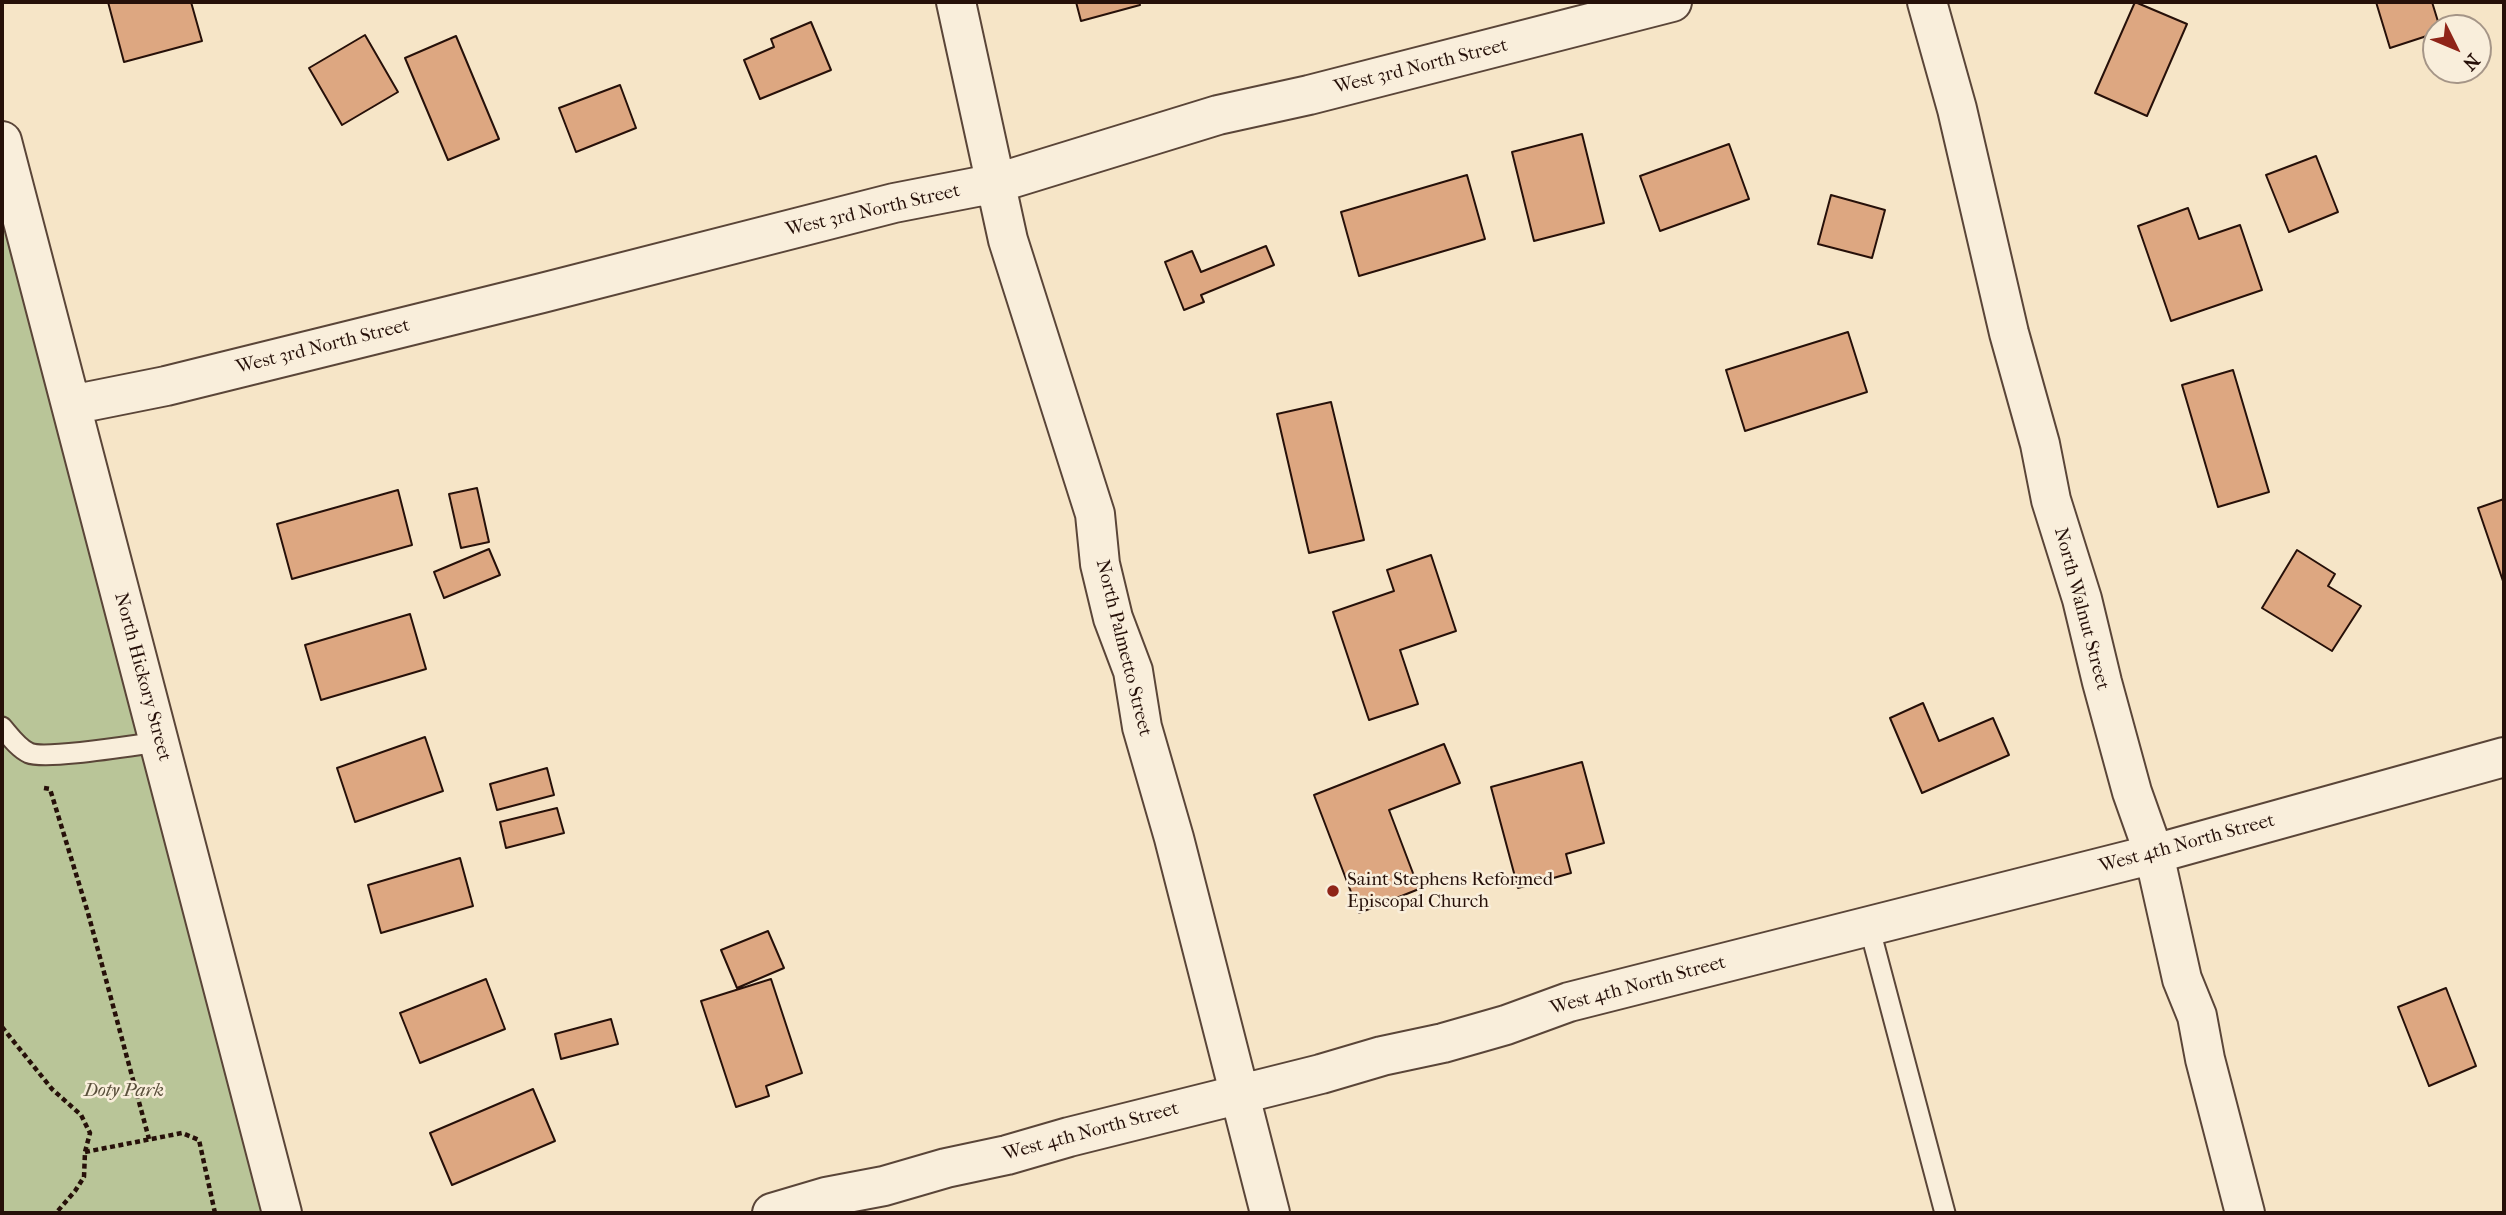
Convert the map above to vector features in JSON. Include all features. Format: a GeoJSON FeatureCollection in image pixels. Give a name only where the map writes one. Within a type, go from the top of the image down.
{"type":"FeatureCollection","features":[{"type":"Feature","properties":{"kind":"street","name":"North Palmetto Street"},"geometry":{"type":"LineString","coordinates":[[956,2],[1008,240],[1095,514],[1100,564],[1113,618],[1133,671],[1142,727],[1174,838],[1270,1213]]}},
{"type":"Feature","properties":{"kind":"street","name":"West 3rd North Street"},"geometry":{"type":"LineString","coordinates":[[71,405],[166,386],[894,203],[997,183],[1218,115],[1310,95],[1672,2]]}},
{"type":"Feature","properties":{"kind":"street","name":"North Walnut Street"},"geometry":{"type":"LineString","coordinates":[[1927,2],[1957,109],[2009,333],[2040,444],[2051,500],[2082,599],[2132,792],[2154,854],[2182,979],[2197,1016],[2205,1059],[2245,1213]]}},
{"type":"Feature","properties":{"kind":"street","name":"North Hickory Street"},"geometry":{"type":"LineString","coordinates":[[2,141],[282,1213]]}},
{"type":"Feature","properties":{"kind":"street","name":"West 4th North Street"},"geometry":{"type":"LineString","coordinates":[[772,1213],[826,1197],[884,1186],[946,1168],[1007,1155],[1382,1056],[1443,1043],[1506,1025],[1569,1002],[2154,854],[2504,757]]}},
{"type":"Feature","properties":{"kind":"lane"},"geometry":{"type":"LineString","coordinates":[[2,727],[30,754],[59,754],[159,742]]}},
{"type":"Feature","properties":{"kind":"lane"},"geometry":{"type":"LineString","coordinates":[[1869,926],[1945,1213]]}},
{"type":"Feature","properties":{"kind":"path"},"geometry":{"type":"LineString","coordinates":[[37,786],[51,789],[81,897],[88,913],[149,1139]]}},
{"type":"Feature","properties":{"kind":"path"},"geometry":{"type":"LineString","coordinates":[[2,1027],[52,1089],[81,1115],[90,1133],[85,1152],[85,1177],[56,1213]]}},
{"type":"Feature","properties":{"kind":"path"},"geometry":{"type":"LineString","coordinates":[[85,1152],[182,1133],[199,1140],[215,1213]]}},
{"type":"Feature","properties":{"kind":"green space","name":"Doty Park"},"geometry":{"type":"Polygon","coordinates":[[[2,142],[282,1213],[2,1213],[2,142]]]}},
{"type":"Feature","properties":{"kind":"building"},"geometry":{"type":"Polygon","coordinates":[[[108,2],[191,2],[202,41],[124,62],[108,2]]]}},
{"type":"Feature","properties":{"kind":"building"},"geometry":{"type":"Polygon","coordinates":[[[1076,2],[1139,2],[1140,5],[1081,21],[1076,2]]]}},
{"type":"Feature","properties":{"kind":"building"},"geometry":{"type":"Polygon","coordinates":[[[2135,2],[2187,24],[2147,116],[2095,93],[2135,2]]]}},
{"type":"Feature","properties":{"kind":"building"},"geometry":{"type":"Polygon","coordinates":[[[2376,2],[2432,2],[2436,14],[2422,14],[2422,38],[2390,48],[2376,2]]]}},
{"type":"Feature","properties":{"kind":"building"},"geometry":{"type":"Polygon","coordinates":[[[811,22],[831,70],[760,99],[744,60],[774,47],[771,39],[811,22]]]}},
{"type":"Feature","properties":{"kind":"building"},"geometry":{"type":"Polygon","coordinates":[[[365,35],[398,92],[342,125],[309,68],[365,35]]]}},
{"type":"Feature","properties":{"kind":"building"},"geometry":{"type":"Polygon","coordinates":[[[456,36],[499,139],[448,160],[405,58],[456,36]]]}},
{"type":"Feature","properties":{"kind":"building"},"geometry":{"type":"Polygon","coordinates":[[[620,85],[636,128],[576,152],[559,108],[620,85]]]}},
{"type":"Feature","properties":{"kind":"building"},"geometry":{"type":"Polygon","coordinates":[[[1582,134],[1604,223],[1534,241],[1512,152],[1582,134]]]}},
{"type":"Feature","properties":{"kind":"building"},"geometry":{"type":"Polygon","coordinates":[[[1729,144],[1749,199],[1660,231],[1640,176],[1729,144]]]}},
{"type":"Feature","properties":{"kind":"building"},"geometry":{"type":"Polygon","coordinates":[[[2316,156],[2338,212],[2289,232],[2266,175],[2316,156]]]}},
{"type":"Feature","properties":{"kind":"building"},"geometry":{"type":"Polygon","coordinates":[[[1467,175],[1485,239],[1359,276],[1341,212],[1467,175]]]}},
{"type":"Feature","properties":{"kind":"building"},"geometry":{"type":"Polygon","coordinates":[[[1831,195],[1885,210],[1872,258],[1818,244],[1831,195]]]}},
{"type":"Feature","properties":{"kind":"building"},"geometry":{"type":"Polygon","coordinates":[[[2188,208],[2199,239],[2240,225],[2262,290],[2171,321],[2138,226],[2188,208]]]}},
{"type":"Feature","properties":{"kind":"building"},"geometry":{"type":"Polygon","coordinates":[[[1266,246],[1274,265],[1201,295],[1204,302],[1184,310],[1165,262],[1192,251],[1201,272],[1266,246]]]}},
{"type":"Feature","properties":{"kind":"building"},"geometry":{"type":"Polygon","coordinates":[[[1848,332],[1867,392],[1745,431],[1726,370],[1848,332]]]}},
{"type":"Feature","properties":{"kind":"building"},"geometry":{"type":"Polygon","coordinates":[[[2233,370],[2269,492],[2218,507],[2182,385],[2233,370]]]}},
{"type":"Feature","properties":{"kind":"building"},"geometry":{"type":"Polygon","coordinates":[[[1331,402],[1364,540],[1309,553],[1277,414],[1331,402]]]}},
{"type":"Feature","properties":{"kind":"building"},"geometry":{"type":"Polygon","coordinates":[[[477,488],[489,542],[461,548],[449,494],[477,488]]]}},
{"type":"Feature","properties":{"kind":"building"},"geometry":{"type":"Polygon","coordinates":[[[398,490],[412,545],[292,579],[277,524],[398,490]]]}},
{"type":"Feature","properties":{"kind":"building"},"geometry":{"type":"Polygon","coordinates":[[[2504,499],[2504,584],[2478,508],[2504,499]]]}},
{"type":"Feature","properties":{"kind":"building"},"geometry":{"type":"Polygon","coordinates":[[[489,549],[500,575],[444,598],[434,572],[489,549]]]}},
{"type":"Feature","properties":{"kind":"building"},"geometry":{"type":"Polygon","coordinates":[[[2297,550],[2335,574],[2328,586],[2361,606],[2332,651],[2262,608],[2297,550]]]}},
{"type":"Feature","properties":{"kind":"building"},"geometry":{"type":"Polygon","coordinates":[[[1431,555],[1456,631],[1400,650],[1418,704],[1369,720],[1333,612],[1394,591],[1387,570],[1431,555]]]}},
{"type":"Feature","properties":{"kind":"building"},"geometry":{"type":"Polygon","coordinates":[[[410,614],[426,669],[321,700],[305,645],[410,614]]]}},
{"type":"Feature","properties":{"kind":"building"},"geometry":{"type":"Polygon","coordinates":[[[1923,703],[1939,741],[1993,718],[2009,755],[1922,793],[1890,718],[1923,703]]]}},
{"type":"Feature","properties":{"kind":"building"},"geometry":{"type":"Polygon","coordinates":[[[425,737],[443,791],[355,822],[337,768],[425,737]]]}},
{"type":"Feature","properties":{"kind":"building"},"geometry":{"type":"Polygon","coordinates":[[[1444,744],[1460,783],[1389,810],[1419,889],[1359,913],[1314,795],[1444,744]]]}},
{"type":"Feature","properties":{"kind":"building"},"geometry":{"type":"Polygon","coordinates":[[[1582,762],[1604,843],[1566,854],[1571,873],[1518,888],[1491,787],[1582,762]]]}},
{"type":"Feature","properties":{"kind":"building"},"geometry":{"type":"Polygon","coordinates":[[[547,768],[554,795],[497,810],[490,784],[547,768]]]}},
{"type":"Feature","properties":{"kind":"building"},"geometry":{"type":"Polygon","coordinates":[[[557,808],[564,833],[506,848],[500,822],[557,808]]]}},
{"type":"Feature","properties":{"kind":"building"},"geometry":{"type":"Polygon","coordinates":[[[460,858],[473,906],[381,933],[368,885],[460,858]]]}},
{"type":"Feature","properties":{"kind":"building"},"geometry":{"type":"Polygon","coordinates":[[[768,931],[784,968],[737,988],[721,950],[768,931]]]}},
{"type":"Feature","properties":{"kind":"building"},"geometry":{"type":"Polygon","coordinates":[[[486,979],[505,1029],[420,1063],[400,1013],[486,979]]]}},
{"type":"Feature","properties":{"kind":"building"},"geometry":{"type":"Polygon","coordinates":[[[771,979],[802,1073],[766,1086],[769,1096],[736,1107],[701,1001],[771,979]]]}},
{"type":"Feature","properties":{"kind":"building"},"geometry":{"type":"Polygon","coordinates":[[[2446,988],[2476,1066],[2429,1086],[2398,1007],[2446,988]]]}},
{"type":"Feature","properties":{"kind":"building"},"geometry":{"type":"Polygon","coordinates":[[[611,1019],[618,1044],[561,1059],[555,1034],[611,1019]]]}},
{"type":"Feature","properties":{"kind":"building"},"geometry":{"type":"Polygon","coordinates":[[[533,1089],[555,1141],[452,1185],[430,1133],[533,1089]]]}},
{"type":"Feature","properties":{"kind":"place","name":"Saint Stephens Reformed Episcopal Church"},"geometry":{"type":"Point","coordinates":[1333,891]}}]}
